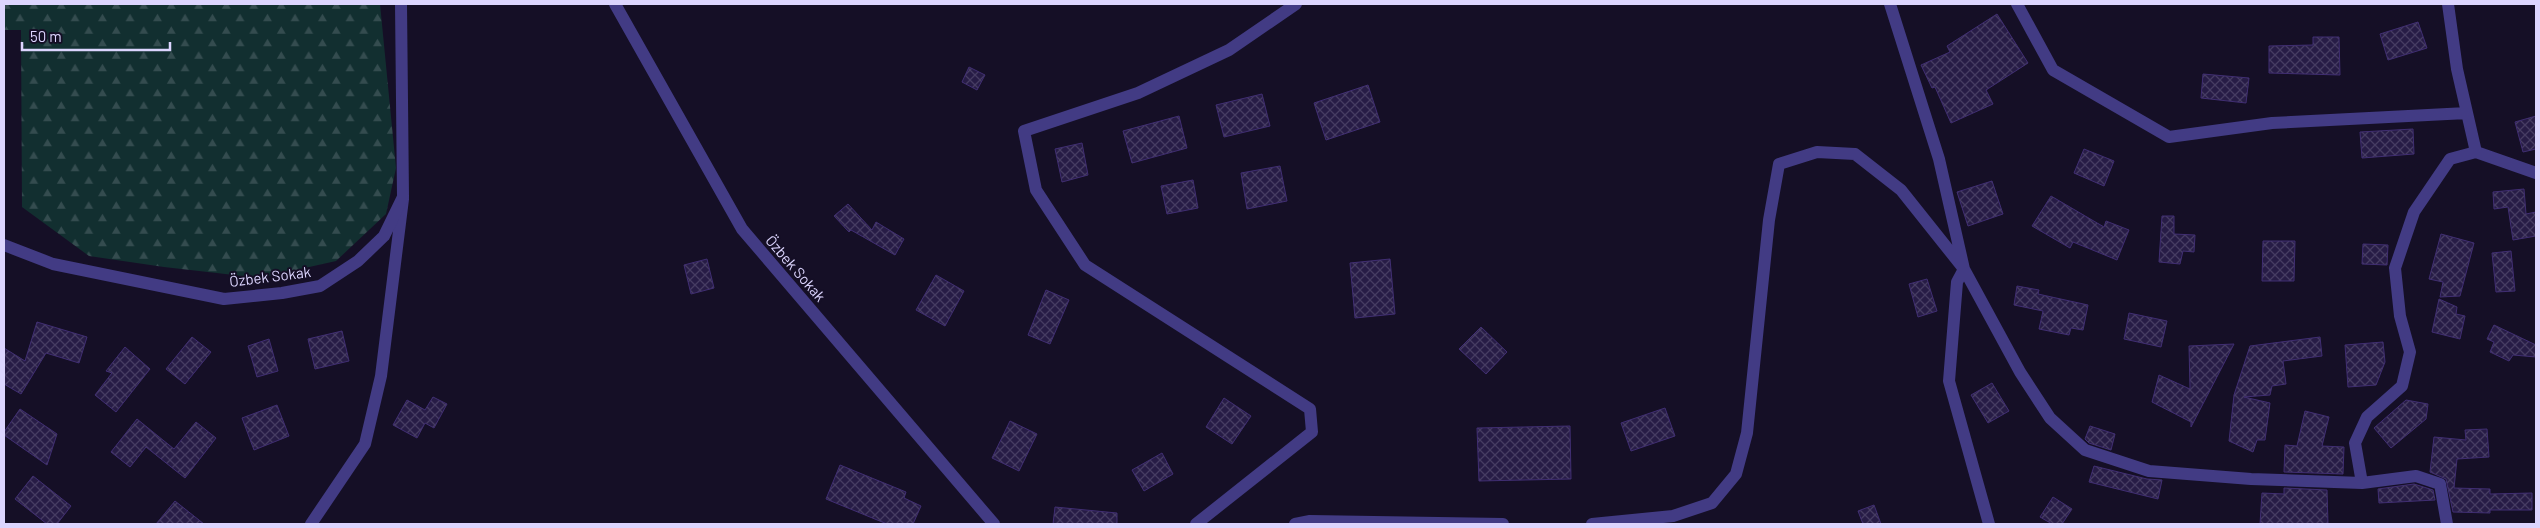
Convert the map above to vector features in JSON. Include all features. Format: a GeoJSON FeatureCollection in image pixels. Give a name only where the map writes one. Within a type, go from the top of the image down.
{"type":"FeatureCollection","features":[{"type":"Feature","properties":{"kind":"street","name":"Özbek Sokak"},"geometry":{"type":"LineString","coordinates":[[4,245],[53,264],[224,299],[282,293],[320,286],[358,261],[384,236],[403,197],[401,4]]}},
{"type":"Feature","properties":{"kind":"street","name":"Özbek Sokak"},"geometry":{"type":"LineString","coordinates":[[615,4],[742,229],[994,524]]}},
{"type":"Feature","properties":{"kind":"street"},"geometry":{"type":"LineString","coordinates":[[1196,524],[1312,432],[1310,409],[1085,266],[1036,190],[1024,131],[1138,93],[1230,50],[1296,4]]}},
{"type":"Feature","properties":{"kind":"street"},"geometry":{"type":"LineString","coordinates":[[1890,4],[1939,159],[1964,269],[1957,282],[1949,381],[1989,524]]}},
{"type":"Feature","properties":{"kind":"street"},"geometry":{"type":"LineString","coordinates":[[2017,4],[2053,70],[2169,138],[2272,123],[2467,113]]}},
{"type":"Feature","properties":{"kind":"street"},"geometry":{"type":"LineString","coordinates":[[2448,4],[2457,69],[2476,152]]}},
{"type":"Feature","properties":{"kind":"street"},"geometry":{"type":"LineString","coordinates":[[1592,524],[1673,516],[1712,503],[1736,474],[1747,433],[1769,220],[1779,164],[1817,152],[1855,154],[1901,190],[1964,269],[1981,304],[2050,418],[2085,450],[2149,471],[2251,479],[2362,483],[2416,476],[2440,484],[2447,524]]}},
{"type":"Feature","properties":{"kind":"street"},"geometry":{"type":"LineString","coordinates":[[2362,483],[2355,443],[2367,417],[2402,386],[2410,352],[2400,316],[2394,268],[2414,212],[2450,159],[2476,152],[2536,173]]}},
{"type":"Feature","properties":{"kind":"street"},"geometry":{"type":"LineString","coordinates":[[311,524],[365,444],[380,376],[403,197]]}},
{"type":"Feature","properties":{"kind":"street"},"geometry":{"type":"LineString","coordinates":[[1295,524],[1310,521],[1366,521],[1503,524]]}},
{"type":"Feature","properties":{"kind":"green space"},"geometry":{"type":"Polygon","coordinates":[[[4,4],[380,4],[396,168],[386,214],[336,261],[260,278],[89,256],[22,207],[21,30],[4,30],[4,4]]]}},
{"type":"Feature","properties":{"kind":"building"},"geometry":{"type":"Polygon","coordinates":[[[1997,14],[2028,63],[1986,90],[1993,104],[1951,123],[1935,87],[1932,88],[1921,65],[1950,52],[1947,46],[1997,14]]]}},
{"type":"Feature","properties":{"kind":"building"},"geometry":{"type":"Polygon","coordinates":[[[2418,22],[2427,48],[2388,60],[2380,34],[2418,22]]]}},
{"type":"Feature","properties":{"kind":"building"},"geometry":{"type":"Polygon","coordinates":[[[2313,37],[2339,37],[2340,75],[2269,73],[2269,46],[2313,45],[2313,37]]]}},
{"type":"Feature","properties":{"kind":"building"},"geometry":{"type":"Polygon","coordinates":[[[969,67],[985,75],[977,90],[962,82],[969,67]]]}},
{"type":"Feature","properties":{"kind":"building"},"geometry":{"type":"Polygon","coordinates":[[[2203,74],[2249,78],[2246,103],[2201,98],[2203,74]]]}},
{"type":"Feature","properties":{"kind":"building"},"geometry":{"type":"Polygon","coordinates":[[[1368,85],[1380,122],[1326,140],[1314,103],[1368,85]]]}},
{"type":"Feature","properties":{"kind":"building"},"geometry":{"type":"Polygon","coordinates":[[[1262,94],[1270,126],[1224,137],[1216,105],[1262,94]]]}},
{"type":"Feature","properties":{"kind":"building"},"geometry":{"type":"Polygon","coordinates":[[[1179,116],[1187,148],[1132,163],[1123,131],[1179,116]]]}},
{"type":"Feature","properties":{"kind":"building"},"geometry":{"type":"Polygon","coordinates":[[[2536,116],[2536,149],[2523,152],[2515,122],[2536,116]]]}},
{"type":"Feature","properties":{"kind":"building"},"geometry":{"type":"Polygon","coordinates":[[[2413,129],[2414,154],[2362,158],[2360,132],[2413,129]]]}},
{"type":"Feature","properties":{"kind":"building"},"geometry":{"type":"Polygon","coordinates":[[[1082,143],[1088,175],[1062,182],[1055,149],[1082,143]]]}},
{"type":"Feature","properties":{"kind":"building"},"geometry":{"type":"Polygon","coordinates":[[[2084,149],[2114,161],[2104,186],[2074,173],[2084,149]]]}},
{"type":"Feature","properties":{"kind":"building"},"geometry":{"type":"Polygon","coordinates":[[[1280,166],[1287,201],[1247,209],[1241,173],[1280,166]]]}},
{"type":"Feature","properties":{"kind":"building"},"geometry":{"type":"Polygon","coordinates":[[[1193,180],[1198,208],[1167,214],[1161,186],[1193,180]]]}},
{"type":"Feature","properties":{"kind":"building"},"geometry":{"type":"Polygon","coordinates":[[[1992,181],[2003,214],[1968,226],[1957,192],[1992,181]]]}},
{"type":"Feature","properties":{"kind":"building"},"geometry":{"type":"Polygon","coordinates":[[[2524,189],[2526,214],[2536,212],[2536,236],[2513,240],[2508,207],[2494,209],[2493,192],[2524,189]]]}},
{"type":"Feature","properties":{"kind":"building"},"geometry":{"type":"Polygon","coordinates":[[[2051,196],[2104,227],[2106,221],[2129,230],[2117,260],[2073,242],[2070,248],[2032,226],[2051,196]]]}},
{"type":"Feature","properties":{"kind":"building"},"geometry":{"type":"Polygon","coordinates":[[[848,204],[872,230],[876,222],[904,239],[895,255],[851,230],[849,232],[834,216],[848,204]]]}},
{"type":"Feature","properties":{"kind":"building"},"geometry":{"type":"Polygon","coordinates":[[[2162,216],[2174,216],[2174,234],[2195,235],[2194,252],[2183,251],[2180,264],[2159,262],[2162,216]]]}},
{"type":"Feature","properties":{"kind":"building"},"geometry":{"type":"Polygon","coordinates":[[[2441,234],[2474,243],[2460,296],[2440,297],[2443,282],[2429,279],[2441,234]]]}},
{"type":"Feature","properties":{"kind":"building"},"geometry":{"type":"Polygon","coordinates":[[[2263,241],[2295,241],[2294,281],[2262,281],[2263,241]]]}},
{"type":"Feature","properties":{"kind":"building"},"geometry":{"type":"Polygon","coordinates":[[[2363,244],[2388,245],[2387,265],[2362,264],[2363,244]]]}},
{"type":"Feature","properties":{"kind":"building"},"geometry":{"type":"Polygon","coordinates":[[[2511,251],[2515,291],[2496,292],[2492,253],[2511,251]]]}},
{"type":"Feature","properties":{"kind":"building"},"geometry":{"type":"Polygon","coordinates":[[[707,259],[714,288],[691,294],[684,265],[707,259]]]}},
{"type":"Feature","properties":{"kind":"building"},"geometry":{"type":"Polygon","coordinates":[[[1390,259],[1395,314],[1355,318],[1350,263],[1390,259]]]}},
{"type":"Feature","properties":{"kind":"building"},"geometry":{"type":"Polygon","coordinates":[[[936,275],[964,291],[945,326],[916,310],[936,275]]]}},
{"type":"Feature","properties":{"kind":"building"},"geometry":{"type":"Polygon","coordinates":[[[1927,279],[1937,311],[1918,317],[1909,284],[1927,279]]]}},
{"type":"Feature","properties":{"kind":"building"},"geometry":{"type":"Polygon","coordinates":[[[2017,286],[2039,290],[2038,294],[2088,305],[2083,330],[2071,328],[2069,335],[2039,329],[2043,311],[2014,305],[2017,286]]]}},
{"type":"Feature","properties":{"kind":"building"},"geometry":{"type":"Polygon","coordinates":[[[1046,290],[1069,300],[1050,344],[1028,335],[1046,290]]]}},
{"type":"Feature","properties":{"kind":"building"},"geometry":{"type":"Polygon","coordinates":[[[2439,299],[2457,307],[2456,314],[2465,316],[2460,339],[2432,332],[2439,299]]]}},
{"type":"Feature","properties":{"kind":"building"},"geometry":{"type":"Polygon","coordinates":[[[2129,313],[2167,321],[2161,347],[2124,339],[2129,313]]]}},
{"type":"Feature","properties":{"kind":"building"},"geometry":{"type":"Polygon","coordinates":[[[37,322],[87,337],[79,363],[46,353],[21,394],[4,384],[4,348],[25,361],[37,322]]]}},
{"type":"Feature","properties":{"kind":"building"},"geometry":{"type":"Polygon","coordinates":[[[2494,325],[2536,345],[2536,357],[2513,355],[2509,361],[2490,352],[2494,342],[2487,339],[2494,325]]]}},
{"type":"Feature","properties":{"kind":"building"},"geometry":{"type":"Polygon","coordinates":[[[1481,327],[1507,352],[1486,374],[1459,349],[1481,327]]]}},
{"type":"Feature","properties":{"kind":"building"},"geometry":{"type":"Polygon","coordinates":[[[342,331],[349,361],[315,369],[308,339],[342,331]]]}},
{"type":"Feature","properties":{"kind":"building"},"geometry":{"type":"Polygon","coordinates":[[[192,337],[211,352],[185,384],[166,369],[192,337]]]}},
{"type":"Feature","properties":{"kind":"building"},"geometry":{"type":"Polygon","coordinates":[[[2320,337],[2322,356],[2283,361],[2286,384],[2272,386],[2270,395],[2244,397],[2270,403],[2265,440],[2257,440],[2253,452],[2229,441],[2234,395],[2250,346],[2320,337]]]}},
{"type":"Feature","properties":{"kind":"building"},"geometry":{"type":"Polygon","coordinates":[[[269,339],[278,371],[257,377],[248,346],[269,339]]]}},
{"type":"Feature","properties":{"kind":"building"},"geometry":{"type":"Polygon","coordinates":[[[2383,342],[2385,362],[2376,385],[2348,387],[2345,345],[2383,342]]]}},
{"type":"Feature","properties":{"kind":"building"},"geometry":{"type":"Polygon","coordinates":[[[2234,344],[2191,427],[2191,422],[2152,402],[2159,375],[2190,389],[2189,346],[2234,344]]]}},
{"type":"Feature","properties":{"kind":"building"},"geometry":{"type":"Polygon","coordinates":[[[125,347],[150,369],[116,412],[95,395],[112,373],[106,371],[125,347]]]}},
{"type":"Feature","properties":{"kind":"building"},"geometry":{"type":"Polygon","coordinates":[[[1992,383],[2009,411],[1988,423],[1971,395],[1992,383]]]}},
{"type":"Feature","properties":{"kind":"building"},"geometry":{"type":"Polygon","coordinates":[[[433,397],[447,404],[434,428],[425,423],[417,438],[393,425],[407,400],[425,410],[433,397]]]}},
{"type":"Feature","properties":{"kind":"building"},"geometry":{"type":"Polygon","coordinates":[[[1224,398],[1251,416],[1232,444],[1206,427],[1224,398]]]}},
{"type":"Feature","properties":{"kind":"building"},"geometry":{"type":"Polygon","coordinates":[[[2406,400],[2428,404],[2426,419],[2391,448],[2374,428],[2406,400]]]}},
{"type":"Feature","properties":{"kind":"building"},"geometry":{"type":"Polygon","coordinates":[[[277,405],[289,436],[254,450],[242,418],[277,405]]]}},
{"type":"Feature","properties":{"kind":"building"},"geometry":{"type":"Polygon","coordinates":[[[1665,408],[1675,436],[1631,451],[1621,423],[1665,408]]]}},
{"type":"Feature","properties":{"kind":"building"},"geometry":{"type":"Polygon","coordinates":[[[20,409],[57,434],[47,465],[4,435],[4,432],[20,409]]]}},
{"type":"Feature","properties":{"kind":"building"},"geometry":{"type":"Polygon","coordinates":[[[2305,411],[2329,417],[2322,446],[2344,447],[2343,474],[2284,472],[2285,445],[2297,446],[2305,411]]]}},
{"type":"Feature","properties":{"kind":"building"},"geometry":{"type":"Polygon","coordinates":[[[137,419],[174,449],[196,422],[216,438],[185,478],[146,447],[130,467],[111,452],[137,419]]]}},
{"type":"Feature","properties":{"kind":"building"},"geometry":{"type":"Polygon","coordinates":[[[1010,421],[1037,434],[1019,471],[992,458],[1010,421]]]}},
{"type":"Feature","properties":{"kind":"building"},"geometry":{"type":"Polygon","coordinates":[[[1570,426],[1571,479],[1479,481],[1477,428],[1570,426]]]}},
{"type":"Feature","properties":{"kind":"building"},"geometry":{"type":"Polygon","coordinates":[[[2090,426],[2115,434],[2111,450],[2089,443],[2085,439],[2090,426]]]}},
{"type":"Feature","properties":{"kind":"building"},"geometry":{"type":"Polygon","coordinates":[[[2487,429],[2489,457],[2457,459],[2454,488],[2490,489],[2490,494],[2532,493],[2532,510],[2490,510],[2490,513],[2453,512],[2446,479],[2430,472],[2434,437],[2466,440],[2465,430],[2487,429]]]}},
{"type":"Feature","properties":{"kind":"building"},"geometry":{"type":"Polygon","coordinates":[[[1162,453],[1173,474],[1144,491],[1132,470],[1162,453]]]}},
{"type":"Feature","properties":{"kind":"building"},"geometry":{"type":"Polygon","coordinates":[[[840,465],[906,492],[904,498],[921,506],[913,524],[887,524],[826,499],[840,465]]]}},
{"type":"Feature","properties":{"kind":"building"},"geometry":{"type":"Polygon","coordinates":[[[2094,466],[2147,479],[2162,480],[2158,499],[2089,482],[2094,466]]]}},
{"type":"Feature","properties":{"kind":"building"},"geometry":{"type":"Polygon","coordinates":[[[33,476],[71,506],[57,524],[47,524],[15,499],[33,476]]]}},
{"type":"Feature","properties":{"kind":"building"},"geometry":{"type":"Polygon","coordinates":[[[2414,484],[2433,490],[2435,500],[2379,503],[2378,489],[2414,484]]]}},
{"type":"Feature","properties":{"kind":"building"},"geometry":{"type":"Polygon","coordinates":[[[2284,488],[2327,490],[2328,524],[2260,524],[2262,493],[2284,494],[2284,488]]]}},
{"type":"Feature","properties":{"kind":"building"},"geometry":{"type":"Polygon","coordinates":[[[2053,497],[2072,509],[2062,524],[2052,524],[2040,517],[2053,497]]]}},
{"type":"Feature","properties":{"kind":"building"},"geometry":{"type":"Polygon","coordinates":[[[175,501],[204,524],[156,524],[175,501]]]}},
{"type":"Feature","properties":{"kind":"building"},"geometry":{"type":"Polygon","coordinates":[[[1874,505],[1881,524],[1863,524],[1858,511],[1874,505]]]}},
{"type":"Feature","properties":{"kind":"building"},"geometry":{"type":"Polygon","coordinates":[[[1055,507],[1117,513],[1117,524],[1053,524],[1055,507]]]}}]}
